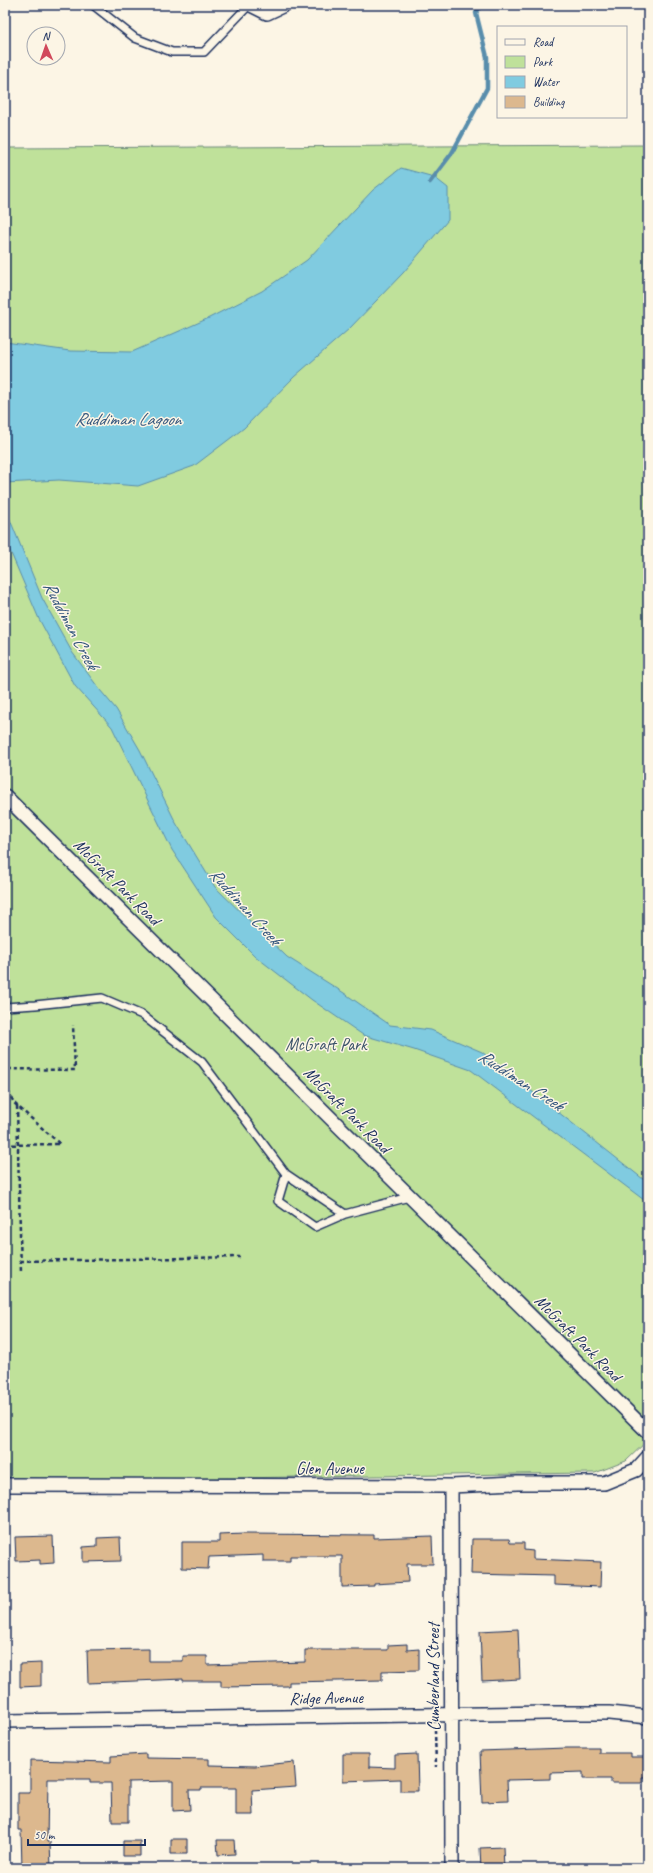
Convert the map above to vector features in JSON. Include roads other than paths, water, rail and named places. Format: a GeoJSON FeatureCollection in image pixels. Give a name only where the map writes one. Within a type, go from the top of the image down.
{"type":"FeatureCollection","features":[{"type":"Feature","properties":{"kind":"street"},"geometry":{"type":"LineString","coordinates":[[250,5],[267,13],[284,5]]}},
{"type":"Feature","properties":{"kind":"street","name":"McGraft Park Road"},"geometry":{"type":"LineString","coordinates":[[5,796],[648,1432]]}},
{"type":"Feature","properties":{"kind":"street","name":"Glen Avenue"},"geometry":{"type":"LineString","coordinates":[[5,1485],[451,1486],[517,1483],[604,1483],[636,1470],[648,1457]]}},
{"type":"Feature","properties":{"kind":"street","name":"Cumberland Street"},"geometry":{"type":"LineString","coordinates":[[451,1486],[452,1868]]}},
{"type":"Feature","properties":{"kind":"street","name":"Ridge Avenue"},"geometry":{"type":"LineString","coordinates":[[5,1721],[590,1712],[648,1717]]}},
{"type":"Feature","properties":{"kind":"lane"},"geometry":{"type":"LineString","coordinates":[[93,5],[135,38],[172,52],[204,52],[250,5]]}},
{"type":"Feature","properties":{"kind":"lane"},"geometry":{"type":"LineString","coordinates":[[5,1007],[102,998],[142,1015],[202,1062],[286,1174],[345,1214]]}},
{"type":"Feature","properties":{"kind":"lane"},"geometry":{"type":"LineString","coordinates":[[286,1174],[278,1201],[315,1227],[345,1214],[409,1197]]}},
{"type":"Feature","properties":{"kind":"water","name":"Ruddiman Lagoon"},"geometry":{"type":"Polygon","coordinates":[[[401,168],[434,177],[448,188],[448,220],[403,273],[349,329],[294,377],[244,428],[194,466],[138,486],[59,480],[5,483],[5,342],[70,351],[132,352],[209,318],[262,291],[307,260],[373,190],[401,168]]]}},
{"type":"Feature","properties":{"kind":"water"},"geometry":{"type":"Polygon","coordinates":[[[5,483],[6,510],[42,598],[72,652],[116,709],[140,750],[176,823],[215,887],[287,957],[344,993],[390,1025],[431,1030],[482,1052],[648,1183],[648,1203],[471,1070],[414,1050],[363,1035],[312,1000],[255,956],[216,917],[172,850],[112,727],[75,686],[39,619],[5,539],[5,483]]]}},
{"type":"Feature","properties":{"kind":"waterway"},"geometry":{"type":"LineString","coordinates":[[430,182],[452,153],[487,88],[487,57],[476,13],[481,5]]}},
{"type":"Feature","properties":{"kind":"water label","name":"Ruddiman Creek"},"geometry":{"type":"Point","coordinates":[71,625]}},
{"type":"Feature","properties":{"kind":"water label","name":"Ruddiman Creek"},"geometry":{"type":"Point","coordinates":[245,906]}},
{"type":"Feature","properties":{"kind":"water label","name":"Ruddiman Creek"},"geometry":{"type":"Point","coordinates":[521,1080]}},
{"type":"Feature","properties":{"kind":"park label","name":"McGraft Park"},"geometry":{"type":"Point","coordinates":[326,1044]}}]}
